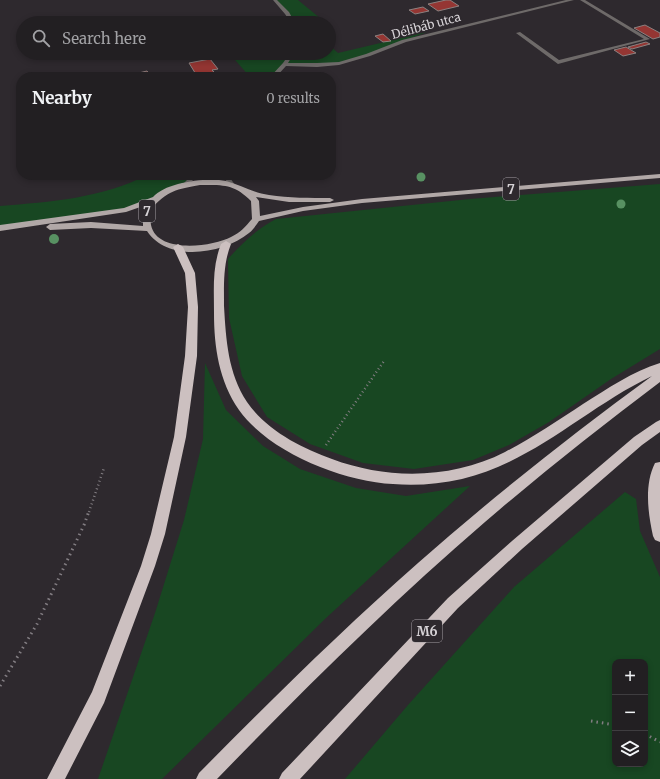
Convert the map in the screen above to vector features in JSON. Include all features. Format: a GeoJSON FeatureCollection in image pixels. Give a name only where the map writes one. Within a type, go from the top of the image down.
{"type":"FeatureCollection","features":[{"type":"Feature","properties":{"kind":"highway"},"geometry":{"type":"LineString","coordinates":[[226,244],[222,253],[218,275],[221,353],[230,382],[245,409],[271,433],[304,454],[341,470],[367,476],[415,480],[461,474],[508,456],[540,438],[636,377],[660,367]]}},
{"type":"Feature","properties":{"kind":"highway"},"geometry":{"type":"LineString","coordinates":[[56,779],[98,697],[148,566],[158,534],[180,437],[191,349],[193,307],[190,273],[178,247]]}},
{"type":"Feature","properties":{"kind":"highway"},"geometry":{"type":"LineString","coordinates":[[205,779],[250,731],[403,584],[484,513],[554,455],[660,376]]}},
{"type":"Feature","properties":{"kind":"highway","name":"M6"},"geometry":{"type":"LineString","coordinates":[[288,779],[453,603],[517,545],[638,441],[660,425]]}},
{"type":"Feature","properties":{"kind":"highway"},"geometry":{"type":"LineString","coordinates":[[660,467],[656,482],[655,512],[660,536]]}},
{"type":"Feature","properties":{"kind":"main road","name":"7"},"geometry":{"type":"LineString","coordinates":[[256,219],[303,209],[362,201],[660,176]]}},
{"type":"Feature","properties":{"kind":"main road","name":"7"},"geometry":{"type":"LineString","coordinates":[[0,229],[126,210],[155,199],[174,188],[186,184],[214,182],[232,185],[252,197],[258,208],[254,225],[244,235],[226,244],[202,249],[178,247],[162,242],[156,238],[148,228],[145,217],[150,205],[155,199]]}},
{"type":"Feature","properties":{"kind":"main road","name":"7"},"geometry":{"type":"LineString","coordinates":[[247,193],[284,200],[362,201]]}},
{"type":"Feature","properties":{"kind":"main road","name":"7"},"geometry":{"type":"LineString","coordinates":[[0,229],[91,225],[148,228]]}},
{"type":"Feature","properties":{"kind":"street"},"geometry":{"type":"LineString","coordinates":[[275,0],[289,16]]}},
{"type":"Feature","properties":{"kind":"street","name":"Délibáb utca"},"geometry":{"type":"LineString","coordinates":[[285,64],[317,65],[339,63],[368,56],[404,41],[572,0]]}},
{"type":"Feature","properties":{"kind":"street"},"geometry":{"type":"LineString","coordinates":[[518,33],[558,62],[648,39],[582,0]]}},
{"type":"Feature","properties":{"kind":"street"},"geometry":{"type":"LineString","coordinates":[[278,72],[288,60]]}},
{"type":"Feature","properties":{"kind":"street"},"geometry":{"type":"LineString","coordinates":[[186,184],[190,180]]}},
{"type":"Feature","properties":{"kind":"street"},"geometry":{"type":"LineString","coordinates":[[228,180],[232,185]]}},
{"type":"Feature","properties":{"kind":"path"},"geometry":{"type":"LineString","coordinates":[[316,459],[384,361]]}},
{"type":"Feature","properties":{"kind":"path"},"geometry":{"type":"LineString","coordinates":[[0,686],[41,617],[84,525],[104,468]]}},
{"type":"Feature","properties":{"kind":"path"},"geometry":{"type":"LineString","coordinates":[[590,721],[612,725]]}},
{"type":"Feature","properties":{"kind":"path"},"geometry":{"type":"LineString","coordinates":[[648,736],[660,742]]}},
{"type":"Feature","properties":{"kind":"green space"},"geometry":{"type":"Polygon","coordinates":[[[275,0],[298,0],[317,16],[288,16],[275,0]]]}},
{"type":"Feature","properties":{"kind":"green space"},"geometry":{"type":"Polygon","coordinates":[[[427,32],[368,55],[339,63],[285,64],[278,72],[246,72],[235,60],[336,60],[336,51],[338,53],[427,32]]]}},
{"type":"Feature","properties":{"kind":"green space"},"geometry":{"type":"Polygon","coordinates":[[[136,180],[190,180],[186,184],[126,210],[0,228],[0,206],[76,198],[136,180]]]}},
{"type":"Feature","properties":{"kind":"green space"},"geometry":{"type":"Polygon","coordinates":[[[660,184],[660,349],[611,379],[549,422],[509,445],[473,460],[414,469],[363,463],[310,444],[267,417],[242,376],[229,318],[228,259],[262,227],[276,219],[470,199],[660,184]]]}},
{"type":"Feature","properties":{"kind":"green space"},"geometry":{"type":"Polygon","coordinates":[[[205,363],[226,410],[263,446],[300,469],[356,488],[406,496],[470,486],[326,618],[162,779],[98,779],[155,613],[184,520],[203,439],[205,363]]]}},
{"type":"Feature","properties":{"kind":"green space"},"geometry":{"type":"Polygon","coordinates":[[[625,492],[636,499],[640,531],[660,577],[660,779],[345,779],[408,705],[514,587],[625,492]]]}},
{"type":"Feature","properties":{"kind":"building"},"geometry":{"type":"Polygon","coordinates":[[[450,0],[459,6],[438,11],[428,4],[450,0]]]}},
{"type":"Feature","properties":{"kind":"building"},"geometry":{"type":"Polygon","coordinates":[[[423,7],[429,11],[415,14],[409,10],[423,7]]]}},
{"type":"Feature","properties":{"kind":"building"},"geometry":{"type":"Polygon","coordinates":[[[645,25],[660,33],[660,37],[653,39],[634,28],[645,25]]]}},
{"type":"Feature","properties":{"kind":"building"},"geometry":{"type":"Polygon","coordinates":[[[383,34],[391,41],[383,42],[375,36],[383,34]]]}},
{"type":"Feature","properties":{"kind":"building"},"geometry":{"type":"Polygon","coordinates":[[[646,42],[650,44],[632,49],[628,47],[646,42]]]}},
{"type":"Feature","properties":{"kind":"building"},"geometry":{"type":"Polygon","coordinates":[[[626,47],[636,53],[623,56],[614,50],[626,47]]]}},
{"type":"Feature","properties":{"kind":"building"},"geometry":{"type":"Polygon","coordinates":[[[211,60],[218,69],[212,70],[214,72],[195,72],[189,63],[211,60]]]}}]}
